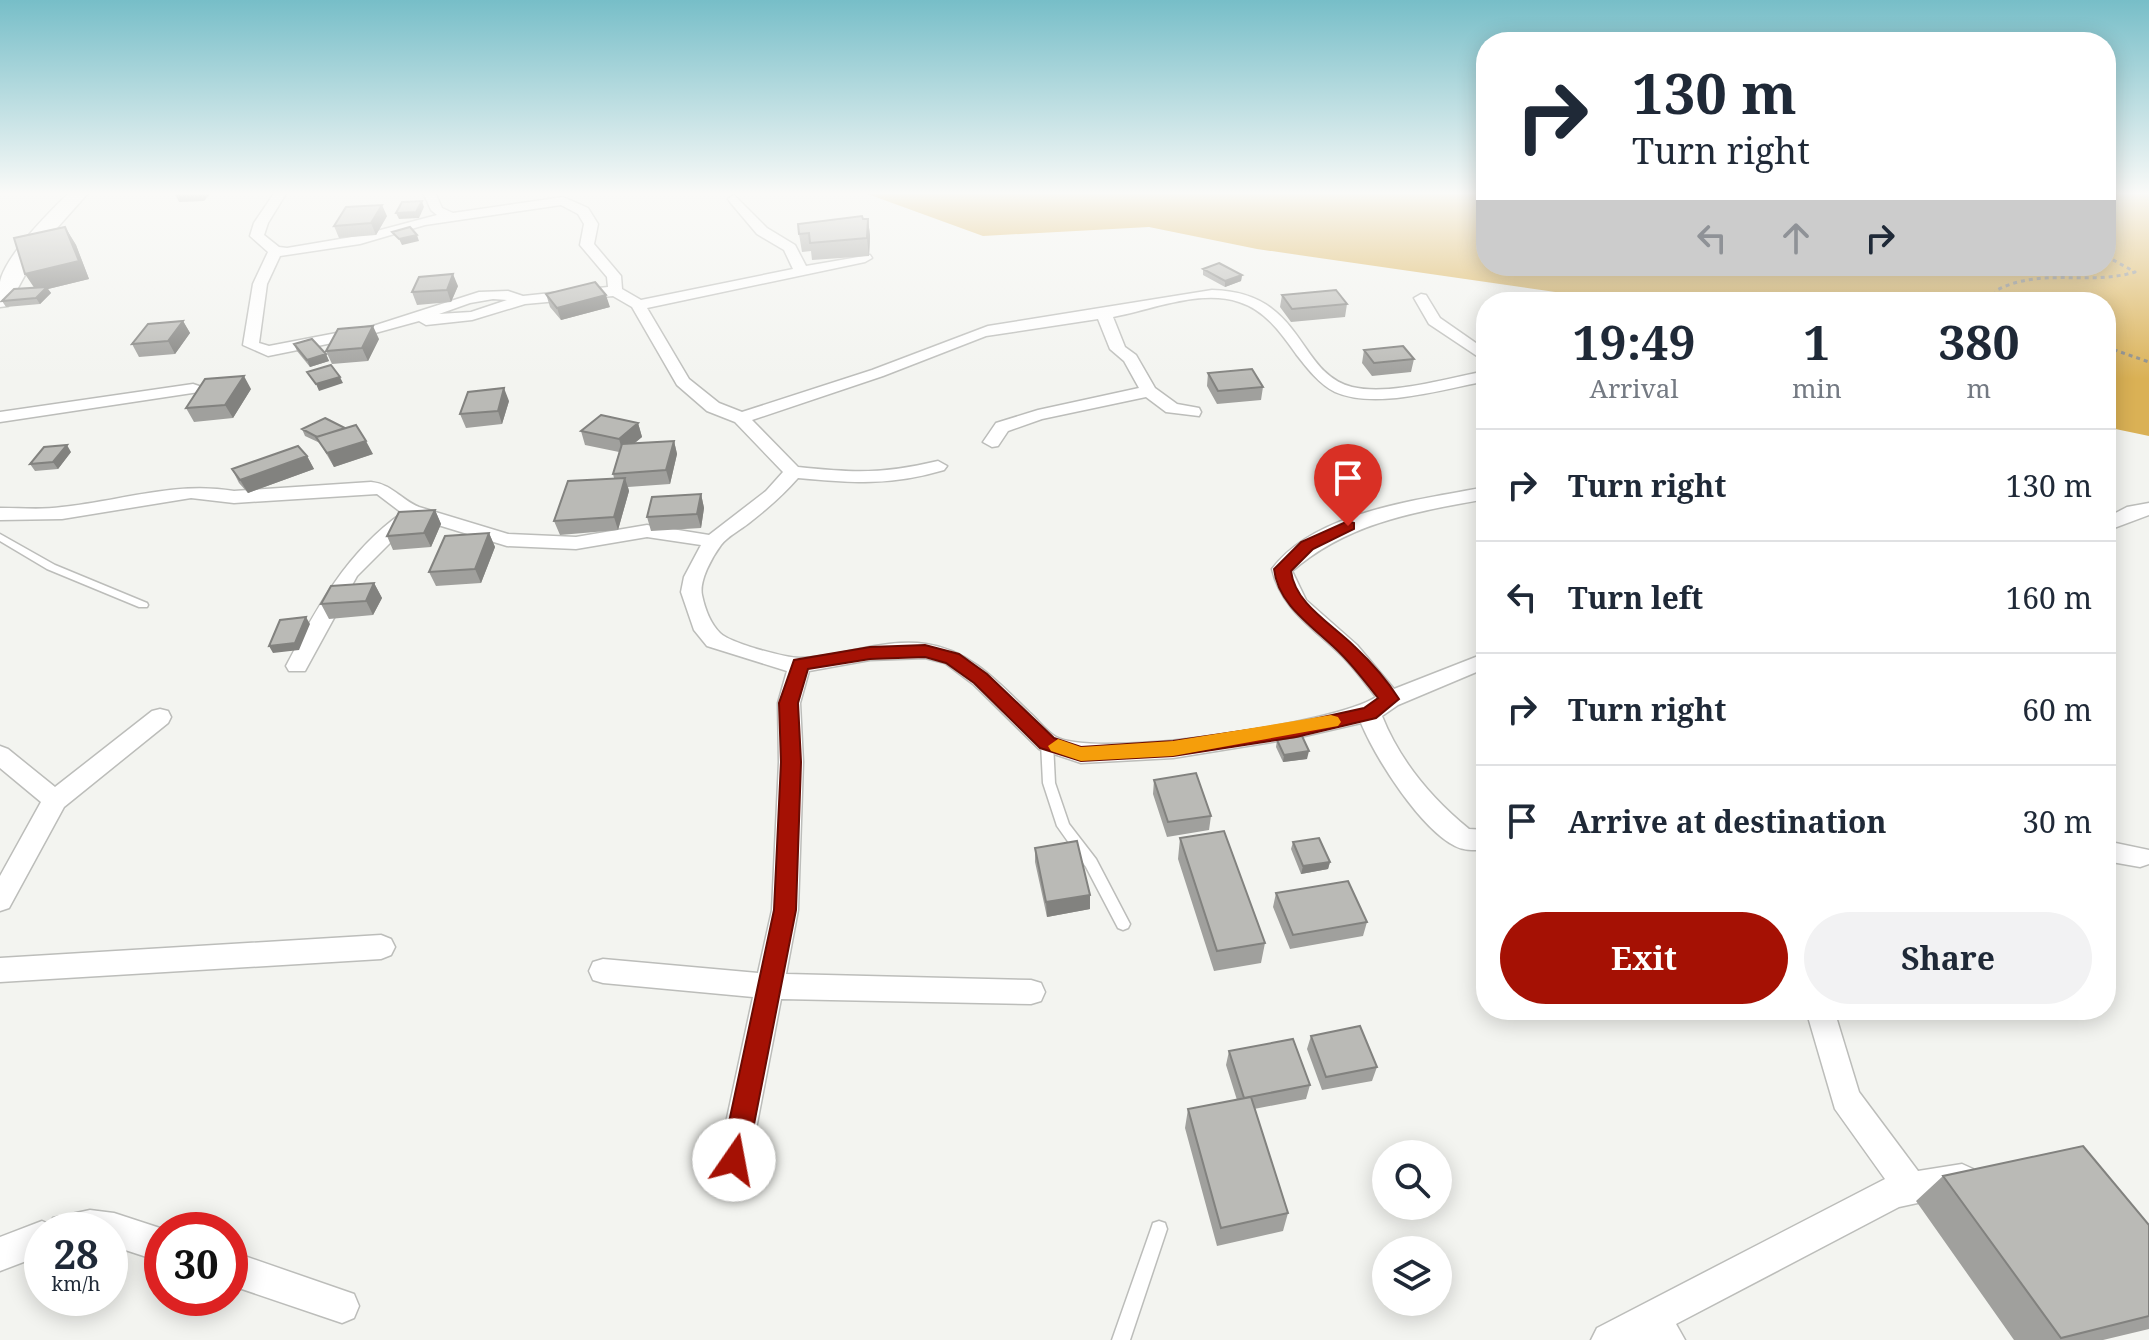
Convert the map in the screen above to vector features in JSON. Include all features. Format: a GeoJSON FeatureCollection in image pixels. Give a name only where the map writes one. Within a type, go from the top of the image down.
{"type":"FeatureCollection","features":[{"type":"Feature","properties":{"kind":"street"},"geometry":{"type":"LineString","coordinates":[[0,301],[24,255]]}},
{"type":"Feature","properties":{"kind":"street"},"geometry":{"type":"LineString","coordinates":[[273,255],[260,284],[251,345],[257,350],[268,351],[409,320],[447,305],[492,294],[523,300],[615,291],[638,305],[683,382],[713,407],[741,418],[793,472],[863,479],[914,473],[938,466]]}},
{"type":"Feature","properties":{"kind":"street"},"geometry":{"type":"LineString","coordinates":[[595,255],[614,276],[615,291]]}},
{"type":"Feature","properties":{"kind":"street"},"geometry":{"type":"LineString","coordinates":[[793,255],[801,270]]}},
{"type":"Feature","properties":{"kind":"street"},"geometry":{"type":"LineString","coordinates":[[638,305],[865,258]]}},
{"type":"Feature","properties":{"kind":"street"},"geometry":{"type":"LineString","coordinates":[[741,418],[847,384],[993,329],[1104,314],[1207,295],[1243,297],[1270,314],[1293,336],[1322,376],[1344,390],[1374,393],[1476,378]]}},
{"type":"Feature","properties":{"kind":"street"},"geometry":{"type":"LineString","coordinates":[[1421,298],[1434,321],[1476,350]]}},
{"type":"Feature","properties":{"kind":"street"},"geometry":{"type":"LineString","coordinates":[[1104,314],[1118,349],[1130,358],[1149,391],[1172,408],[1193,412]]}},
{"type":"Feature","properties":{"kind":"street"},"geometry":{"type":"LineString","coordinates":[[0,417],[193,389]]}},
{"type":"Feature","properties":{"kind":"street"},"geometry":{"type":"LineString","coordinates":[[992,442],[1002,427],[1038,415],[1149,391]]}},
{"type":"Feature","properties":{"kind":"street"},"geometry":{"type":"LineString","coordinates":[[793,472],[773,495],[713,541],[694,577],[691,592],[701,625],[715,641],[780,662],[800,665],[884,653],[925,651],[952,658],[981,679],[1047,743],[1081,754],[1173,749],[1296,730],[1379,706],[1476,664]]}},
{"type":"Feature","properties":{"kind":"street"},"geometry":{"type":"LineString","coordinates":[[0,514],[62,513],[134,500],[215,492],[234,497],[371,488],[382,489],[400,506],[412,511],[456,527],[507,540],[576,543],[647,531],[713,541]]}},
{"type":"Feature","properties":{"kind":"street"},"geometry":{"type":"LineString","coordinates":[[1476,495],[1369,516],[1307,545],[1282,569],[1284,585],[1304,610],[1350,652],[1379,706],[1374,728],[1419,799],[1463,839],[1476,840]]}},
{"type":"Feature","properties":{"kind":"street"},"geometry":{"type":"LineString","coordinates":[[2116,520],[2134,511],[2149,509]]}},
{"type":"Feature","properties":{"kind":"street"},"geometry":{"type":"LineString","coordinates":[[297,666],[341,583],[363,557],[396,531],[412,511]]}},
{"type":"Feature","properties":{"kind":"street"},"geometry":{"type":"LineString","coordinates":[[734,1160],[785,910],[791,762],[789,703],[800,665]]}},
{"type":"Feature","properties":{"kind":"street"},"geometry":{"type":"LineString","coordinates":[[0,900],[55,800],[160,717]]}},
{"type":"Feature","properties":{"kind":"street"},"geometry":{"type":"LineString","coordinates":[[0,755],[55,800]]}},
{"type":"Feature","properties":{"kind":"street"},"geometry":{"type":"LineString","coordinates":[[2116,853],[2140,857]]}},
{"type":"Feature","properties":{"kind":"street"},"geometry":{"type":"LineString","coordinates":[[0,970],[381,947]]}},
{"type":"Feature","properties":{"kind":"street"},"geometry":{"type":"LineString","coordinates":[[603,971],[770,986],[1031,992]]}},
{"type":"Feature","properties":{"kind":"street"},"geometry":{"type":"LineString","coordinates":[[1823,1020],[1846,1099],[1911,1189]]}},
{"type":"Feature","properties":{"kind":"street"},"geometry":{"type":"LineString","coordinates":[[1609,1340],[1658,1330],[1895,1191],[1993,1174]]}},
{"type":"Feature","properties":{"kind":"street"},"geometry":{"type":"LineString","coordinates":[[0,1254],[24,1245]]}},
{"type":"Feature","properties":{"kind":"street"},"geometry":{"type":"LineString","coordinates":[[248,1274],[342,1306]]}},
{"type":"Feature","properties":{"kind":"lane"},"geometry":{"type":"LineString","coordinates":[[0,537],[51,567],[143,605]]}},
{"type":"Feature","properties":{"kind":"lane"},"geometry":{"type":"LineString","coordinates":[[1047,743],[1049,783],[1063,826],[1091,863],[1123,924]]}},
{"type":"Feature","properties":{"kind":"lane"},"geometry":{"type":"LineString","coordinates":[[1121,1340],[1159,1229]]}},
{"type":"Feature","properties":{"kind":"path"},"geometry":{"type":"LineString","coordinates":[[2116,262],[2135,272],[2116,276]]}},
{"type":"Feature","properties":{"kind":"path"},"geometry":{"type":"LineString","coordinates":[[1996,292],[2032,277],[2115,276]]}},
{"type":"Feature","properties":{"kind":"path"},"geometry":{"type":"LineString","coordinates":[[2116,350],[2149,362]]}},
{"type":"Feature","properties":{"kind":"shaded area"},"geometry":{"type":"Polygon","coordinates":[[[1295,255],[1476,255],[1476,276],[2116,276],[2116,255],[2149,255],[2149,436],[2116,429],[2116,292],[1556,292],[1295,255]]]}},
{"type":"Feature","properties":{"kind":"building"},"geometry":{"type":"Polygon","coordinates":[[[19,255],[76,255],[79,261],[25,274],[19,255]]]}},
{"type":"Feature","properties":{"kind":"building"},"geometry":{"type":"Polygon","coordinates":[[[1219,263],[1242,275],[1225,281],[1203,269],[1219,263]]]}},
{"type":"Feature","properties":{"kind":"building"},"geometry":{"type":"Polygon","coordinates":[[[453,274],[447,290],[412,292],[419,277],[453,274]]]}},
{"type":"Feature","properties":{"kind":"building"},"geometry":{"type":"Polygon","coordinates":[[[595,282],[606,295],[557,308],[546,294],[595,282]]]}},
{"type":"Feature","properties":{"kind":"building"},"geometry":{"type":"Polygon","coordinates":[[[47,287],[36,298],[2,301],[14,289],[47,287]]]}},
{"type":"Feature","properties":{"kind":"building"},"geometry":{"type":"Polygon","coordinates":[[[1336,290],[1347,304],[1292,309],[1282,295],[1336,290]]]}},
{"type":"Feature","properties":{"kind":"building"},"geometry":{"type":"Polygon","coordinates":[[[183,321],[168,341],[132,344],[148,324],[183,321]]]}},
{"type":"Feature","properties":{"kind":"building"},"geometry":{"type":"Polygon","coordinates":[[[373,326],[362,348],[326,351],[338,329],[373,326]]]}},
{"type":"Feature","properties":{"kind":"building"},"geometry":{"type":"Polygon","coordinates":[[[312,339],[326,354],[307,360],[294,344],[312,339]]]}},
{"type":"Feature","properties":{"kind":"building"},"geometry":{"type":"Polygon","coordinates":[[[1403,346],[1414,359],[1374,363],[1364,350],[1403,346]]]}},
{"type":"Feature","properties":{"kind":"building"},"geometry":{"type":"Polygon","coordinates":[[[331,365],[340,377],[316,384],[307,372],[331,365]]]}},
{"type":"Feature","properties":{"kind":"building"},"geometry":{"type":"Polygon","coordinates":[[[1252,369],[1263,387],[1218,391],[1208,373],[1252,369]]]}},
{"type":"Feature","properties":{"kind":"building"},"geometry":{"type":"Polygon","coordinates":[[[244,376],[225,405],[186,408],[205,379],[244,376]]]}},
{"type":"Feature","properties":{"kind":"building"},"geometry":{"type":"Polygon","coordinates":[[[504,388],[498,411],[460,414],[468,392],[504,388]]]}},
{"type":"Feature","properties":{"kind":"building"},"geometry":{"type":"Polygon","coordinates":[[[601,415],[638,423],[619,439],[581,431],[601,415]]]}},
{"type":"Feature","properties":{"kind":"building"},"geometry":{"type":"Polygon","coordinates":[[[325,418],[345,428],[317,437],[302,429],[325,418]]]}},
{"type":"Feature","properties":{"kind":"building"},"geometry":{"type":"Polygon","coordinates":[[[356,425],[366,441],[327,453],[316,437],[356,425]]]}},
{"type":"Feature","properties":{"kind":"building"},"geometry":{"type":"Polygon","coordinates":[[[674,441],[666,470],[613,474],[622,444],[674,441]]]}},
{"type":"Feature","properties":{"kind":"building"},"geometry":{"type":"Polygon","coordinates":[[[67,445],[53,462],[30,464],[44,447],[67,445]]]}},
{"type":"Feature","properties":{"kind":"building"},"geometry":{"type":"Polygon","coordinates":[[[298,446],[307,456],[240,480],[232,469],[298,446]]]}},
{"type":"Feature","properties":{"kind":"building"},"geometry":{"type":"Polygon","coordinates":[[[625,478],[614,517],[554,521],[568,481],[625,478]]]}},
{"type":"Feature","properties":{"kind":"building"},"geometry":{"type":"Polygon","coordinates":[[[701,494],[697,514],[647,517],[652,497],[701,494]]]}},
{"type":"Feature","properties":{"kind":"building"},"geometry":{"type":"Polygon","coordinates":[[[435,510],[424,533],[387,536],[399,512],[435,510]]]}},
{"type":"Feature","properties":{"kind":"building"},"geometry":{"type":"Polygon","coordinates":[[[489,533],[475,569],[429,572],[445,536],[489,533]]]}},
{"type":"Feature","properties":{"kind":"building"},"geometry":{"type":"Polygon","coordinates":[[[374,583],[366,601],[321,604],[331,586],[374,583]]]}},
{"type":"Feature","properties":{"kind":"building"},"geometry":{"type":"Polygon","coordinates":[[[306,617],[295,643],[269,646],[280,620],[306,617]]]}},
{"type":"Feature","properties":{"kind":"building"},"geometry":{"type":"Polygon","coordinates":[[[1302,736],[1309,751],[1284,755],[1277,740],[1302,736]]]}},
{"type":"Feature","properties":{"kind":"building"},"geometry":{"type":"Polygon","coordinates":[[[1196,773],[1211,816],[1168,822],[1154,780],[1196,773]]]}},
{"type":"Feature","properties":{"kind":"building"},"geometry":{"type":"Polygon","coordinates":[[[1224,831],[1265,943],[1217,951],[1180,838],[1224,831]]]}},
{"type":"Feature","properties":{"kind":"building"},"geometry":{"type":"Polygon","coordinates":[[[1319,838],[1330,862],[1303,866],[1293,842],[1319,838]]]}},
{"type":"Feature","properties":{"kind":"building"},"geometry":{"type":"Polygon","coordinates":[[[1077,841],[1090,895],[1046,902],[1035,848],[1077,841]]]}},
{"type":"Feature","properties":{"kind":"building"},"geometry":{"type":"Polygon","coordinates":[[[1348,881],[1367,922],[1293,935],[1276,893],[1348,881]]]}},
{"type":"Feature","properties":{"kind":"building"},"geometry":{"type":"Polygon","coordinates":[[[1360,1026],[1377,1067],[1326,1077],[1311,1036],[1360,1026]]]}},
{"type":"Feature","properties":{"kind":"building"},"geometry":{"type":"Polygon","coordinates":[[[1293,1039],[1310,1085],[1244,1098],[1229,1051],[1293,1039]]]}},
{"type":"Feature","properties":{"kind":"building"},"geometry":{"type":"Polygon","coordinates":[[[1251,1097],[1288,1213],[1221,1228],[1188,1109],[1251,1097]]]}},
{"type":"Feature","properties":{"kind":"building"},"geometry":{"type":"Polygon","coordinates":[[[2083,1146],[2149,1225],[2149,1316],[2061,1338],[1943,1176],[2083,1146]]]}},
{"type":"Feature","properties":{"kind":"slow traffic"},"geometry":{"type":"LineString","coordinates":[[1058,746],[1081,754],[1173,749],[1331,722]]}},
{"type":"Feature","properties":{"kind":"route"},"geometry":{"type":"LineString","coordinates":[[734,1160],[785,910],[791,762],[789,703],[800,665],[870,653],[925,651],[952,658],[981,679],[1047,743],[1081,754],[1173,749],[1296,730],[1369,713],[1390,699],[1350,652],[1304,610],[1284,585],[1282,569],[1307,545],[1348,526]]}}]}
